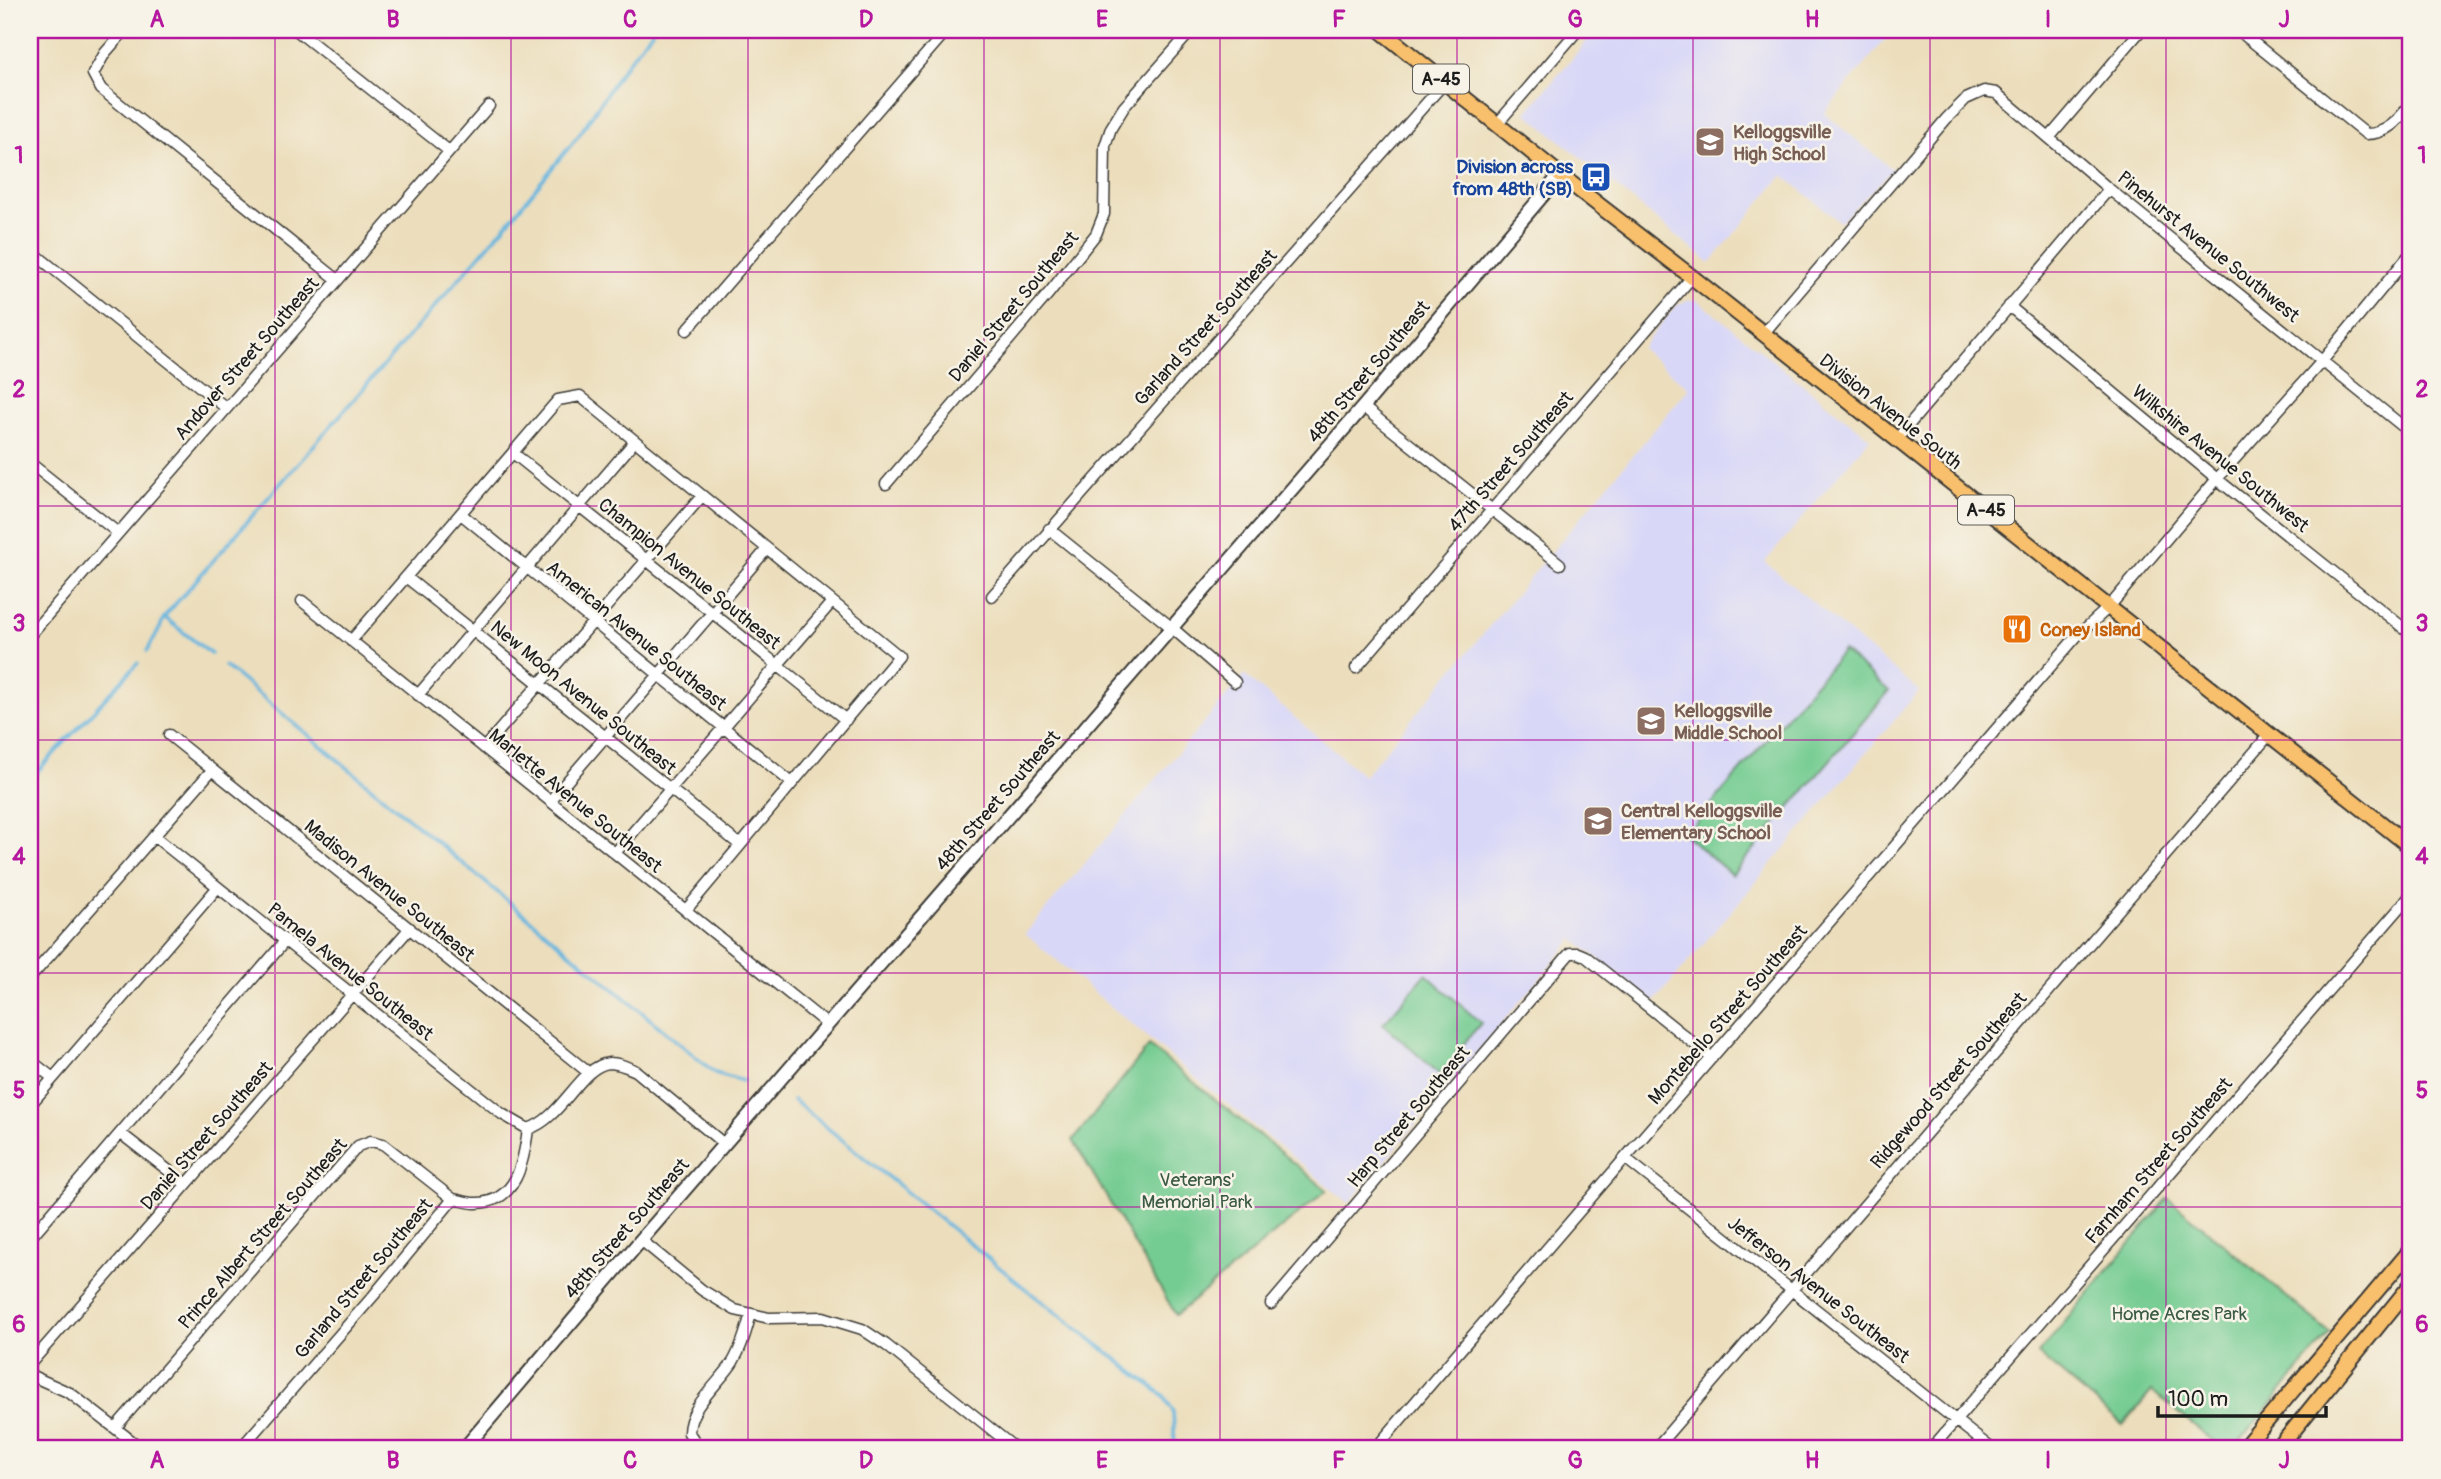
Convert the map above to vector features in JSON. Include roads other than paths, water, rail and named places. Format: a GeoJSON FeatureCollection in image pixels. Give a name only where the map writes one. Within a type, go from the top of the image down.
{"type":"FeatureCollection","features":[{"type":"Feature","properties":{"kind":"main road","name":"Division Avenue South"},"geometry":{"type":"LineString","coordinates":[[1380,30],[2411,847]]}},
{"type":"Feature","properties":{"kind":"main road"},"geometry":{"type":"LineString","coordinates":[[2242,1449],[2411,1251]]}},
{"type":"Feature","properties":{"kind":"main road"},"geometry":{"type":"LineString","coordinates":[[2278,1449],[2411,1285]]}},
{"type":"Feature","properties":{"kind":"street"},"geometry":{"type":"LineString","coordinates":[[125,30],[105,53],[93,74],[101,89],[338,280]]}},
{"type":"Feature","properties":{"kind":"street"},"geometry":{"type":"LineString","coordinates":[[296,30],[449,151]]}},
{"type":"Feature","properties":{"kind":"street"},"geometry":{"type":"LineString","coordinates":[[687,330],[947,30]]}},
{"type":"Feature","properties":{"kind":"street","name":"Daniel Street Southeast"},"geometry":{"type":"LineString","coordinates":[[886,484],[1096,234],[1104,214],[1105,146],[1111,128],[1124,107],[1192,30]]}},
{"type":"Feature","properties":{"kind":"street"},"geometry":{"type":"LineString","coordinates":[[1498,123],[1578,30]]}},
{"type":"Feature","properties":{"kind":"street"},"geometry":{"type":"LineString","coordinates":[[2049,138],[2141,30]]}},
{"type":"Feature","properties":{"kind":"street"},"geometry":{"type":"LineString","coordinates":[[2245,32],[2366,134],[2381,133],[2388,129],[2411,104]]}},
{"type":"Feature","properties":{"kind":"street","name":"Garland Street Southeast"},"geometry":{"type":"LineString","coordinates":[[992,596],[1445,82]]}},
{"type":"Feature","properties":{"kind":"street","name":"Pinehurst Avenue Southwest"},"geometry":{"type":"LineString","coordinates":[[1763,334],[1947,118],[1966,99],[1984,91],[1996,93],[2109,189],[2411,433]]}},
{"type":"Feature","properties":{"kind":"street","name":"Andover Street Southeast"},"geometry":{"type":"LineString","coordinates":[[30,635],[225,407],[489,106]]}},
{"type":"Feature","properties":{"kind":"street","name":"48th Street Southeast"},"geometry":{"type":"LineString","coordinates":[[473,1446],[641,1240],[1363,407],[1560,175]]}},
{"type":"Feature","properties":{"kind":"street"},"geometry":{"type":"LineString","coordinates":[[1896,440],[2109,189]]}},
{"type":"Feature","properties":{"kind":"street"},"geometry":{"type":"LineString","coordinates":[[30,250],[225,407]]}},
{"type":"Feature","properties":{"kind":"street","name":"Montebello Street Southeast"},"geometry":{"type":"LineString","coordinates":[[1375,1449],[2077,637],[2109,607],[2217,479],[2323,360],[2411,253]]}},
{"type":"Feature","properties":{"kind":"street","name":"47th Street Southeast"},"geometry":{"type":"LineString","coordinates":[[1356,668],[1692,276]]}},
{"type":"Feature","properties":{"kind":"street","name":"Wilkshire Avenue Southwest"},"geometry":{"type":"LineString","coordinates":[[2009,306],[2217,479],[2411,634]]}},
{"type":"Feature","properties":{"kind":"street"},"geometry":{"type":"LineString","coordinates":[[351,641],[558,400],[580,396],[899,656],[685,910]]}},
{"type":"Feature","properties":{"kind":"street"},"geometry":{"type":"LineString","coordinates":[[1363,407],[1560,564]]}},
{"type":"Feature","properties":{"kind":"street"},"geometry":{"type":"LineString","coordinates":[[418,695],[635,441]]}},
{"type":"Feature","properties":{"kind":"street","name":"Champion Avenue Southeast"},"geometry":{"type":"LineString","coordinates":[[513,453],[845,720]]}},
{"type":"Feature","properties":{"kind":"street"},"geometry":{"type":"LineString","coordinates":[[30,463],[118,533]]}},
{"type":"Feature","properties":{"kind":"street"},"geometry":{"type":"LineString","coordinates":[[484,748],[702,496]]}},
{"type":"Feature","properties":{"kind":"street","name":"American Avenue Southeast"},"geometry":{"type":"LineString","coordinates":[[460,514],[792,783]]}},
{"type":"Feature","properties":{"kind":"street"},"geometry":{"type":"LineString","coordinates":[[1049,529],[1235,682]]}},
{"type":"Feature","properties":{"kind":"street"},"geometry":{"type":"LineString","coordinates":[[550,801],[768,549]]}},
{"type":"Feature","properties":{"kind":"street","name":"New Moon Avenue Southeast"},"geometry":{"type":"LineString","coordinates":[[406,578],[740,845]]}},
{"type":"Feature","properties":{"kind":"street","name":"Marlette Avenue Southeast"},"geometry":{"type":"LineString","coordinates":[[302,601],[828,1025]]}},
{"type":"Feature","properties":{"kind":"street"},"geometry":{"type":"LineString","coordinates":[[615,853],[832,602]]}},
{"type":"Feature","properties":{"kind":"street","name":"Madison Avenue Southeast"},"geometry":{"type":"LineString","coordinates":[[169,735],[589,1073]]}},
{"type":"Feature","properties":{"kind":"street","name":"Ridgewood Street Southeast"},"geometry":{"type":"LineString","coordinates":[[1655,1449],[2269,735]]}},
{"type":"Feature","properties":{"kind":"street"},"geometry":{"type":"LineString","coordinates":[[30,978],[212,770]]}},
{"type":"Feature","properties":{"kind":"street","name":"Pamela Avenue Southeast"},"geometry":{"type":"LineString","coordinates":[[154,836],[502,1114],[528,1129]]}},
{"type":"Feature","properties":{"kind":"street"},"geometry":{"type":"LineString","coordinates":[[30,1105],[218,887]]}},
{"type":"Feature","properties":{"kind":"street","name":"Farnham Street Southeast"},"geometry":{"type":"LineString","coordinates":[[1931,1449],[2411,895]]}},
{"type":"Feature","properties":{"kind":"street","name":"Daniel Street Southeast"},"geometry":{"type":"LineString","coordinates":[[30,1364],[410,928]]}},
{"type":"Feature","properties":{"kind":"street"},"geometry":{"type":"LineString","coordinates":[[30,1238],[286,940]]}},
{"type":"Feature","properties":{"kind":"street","name":"Harp Street Southeast"},"geometry":{"type":"LineString","coordinates":[[1271,1304],[1562,962],[1573,953],[1585,956],[1712,1058]]}},
{"type":"Feature","properties":{"kind":"street"},"geometry":{"type":"LineString","coordinates":[[30,1060],[52,1078]]}},
{"type":"Feature","properties":{"kind":"street"},"geometry":{"type":"LineString","coordinates":[[528,1129],[548,1118],[589,1073],[601,1065],[612,1063],[636,1071],[724,1144]]}},
{"type":"Feature","properties":{"kind":"street","name":"Garland Street Southeast"},"geometry":{"type":"LineString","coordinates":[[240,1449],[374,1295],[453,1199],[477,1203],[497,1197],[511,1186],[520,1173],[528,1129]]}},
{"type":"Feature","properties":{"kind":"street"},"geometry":{"type":"LineString","coordinates":[[120,1133],[186,1184]]}},
{"type":"Feature","properties":{"kind":"street","name":"Prince Albert Street Southeast"},"geometry":{"type":"LineString","coordinates":[[115,1428],[358,1146],[371,1141],[383,1144],[453,1199]]}},
{"type":"Feature","properties":{"kind":"street","name":"Jefferson Avenue Southeast"},"geometry":{"type":"LineString","coordinates":[[1625,1158],[1992,1449]]}},
{"type":"Feature","properties":{"kind":"street"},"geometry":{"type":"LineString","coordinates":[[641,1240],[713,1298],[735,1310],[787,1320],[823,1317],[862,1329],[886,1345],[1016,1449]]}},
{"type":"Feature","properties":{"kind":"street"},"geometry":{"type":"LineString","coordinates":[[700,1449],[689,1433],[691,1417],[733,1362],[751,1314]]}},
{"type":"Feature","properties":{"kind":"street"},"geometry":{"type":"LineString","coordinates":[[30,1375],[69,1393],[142,1449]]}},
{"type":"Feature","properties":{"kind":"waterway"},"geometry":{"type":"LineString","coordinates":[[147,651],[164,617],[506,225],[579,135],[624,67],[653,30]]}},
{"type":"Feature","properties":{"kind":"waterway"},"geometry":{"type":"LineString","coordinates":[[164,617],[211,654]]}},
{"type":"Feature","properties":{"kind":"waterway"},"geometry":{"type":"LineString","coordinates":[[30,786],[37,772],[138,663]]}},
{"type":"Feature","properties":{"kind":"waterway"},"geometry":{"type":"LineString","coordinates":[[225,666],[715,1073],[743,1081]]}},
{"type":"Feature","properties":{"kind":"waterway"},"geometry":{"type":"LineString","coordinates":[[793,1100],[1031,1293],[1163,1395],[1173,1411],[1175,1449]]}},
{"type":"Feature","properties":{"kind":"place","name":"Kelloggsville High School"},"geometry":{"type":"Point","coordinates":[1710,142]}},
{"type":"Feature","properties":{"kind":"place","name":"Division across from 48th (SB)"},"geometry":{"type":"Point","coordinates":[1596,177]}},
{"type":"Feature","properties":{"kind":"place","name":"Coney Island"},"geometry":{"type":"Point","coordinates":[2017,629]}},
{"type":"Feature","properties":{"kind":"place","name":"Kelloggsville Middle School"},"geometry":{"type":"Point","coordinates":[1651,721]}},
{"type":"Feature","properties":{"kind":"place","name":"Central Kelloggsville Elementary School"},"geometry":{"type":"Point","coordinates":[1598,821]}},
{"type":"Feature","properties":{"kind":"park label","name":"Veterans' Memorial Park"},"geometry":{"type":"Point","coordinates":[1197,1190]}},
{"type":"Feature","properties":{"kind":"park label","name":"Home Acres Park"},"geometry":{"type":"Point","coordinates":[2179,1313]}}]}
